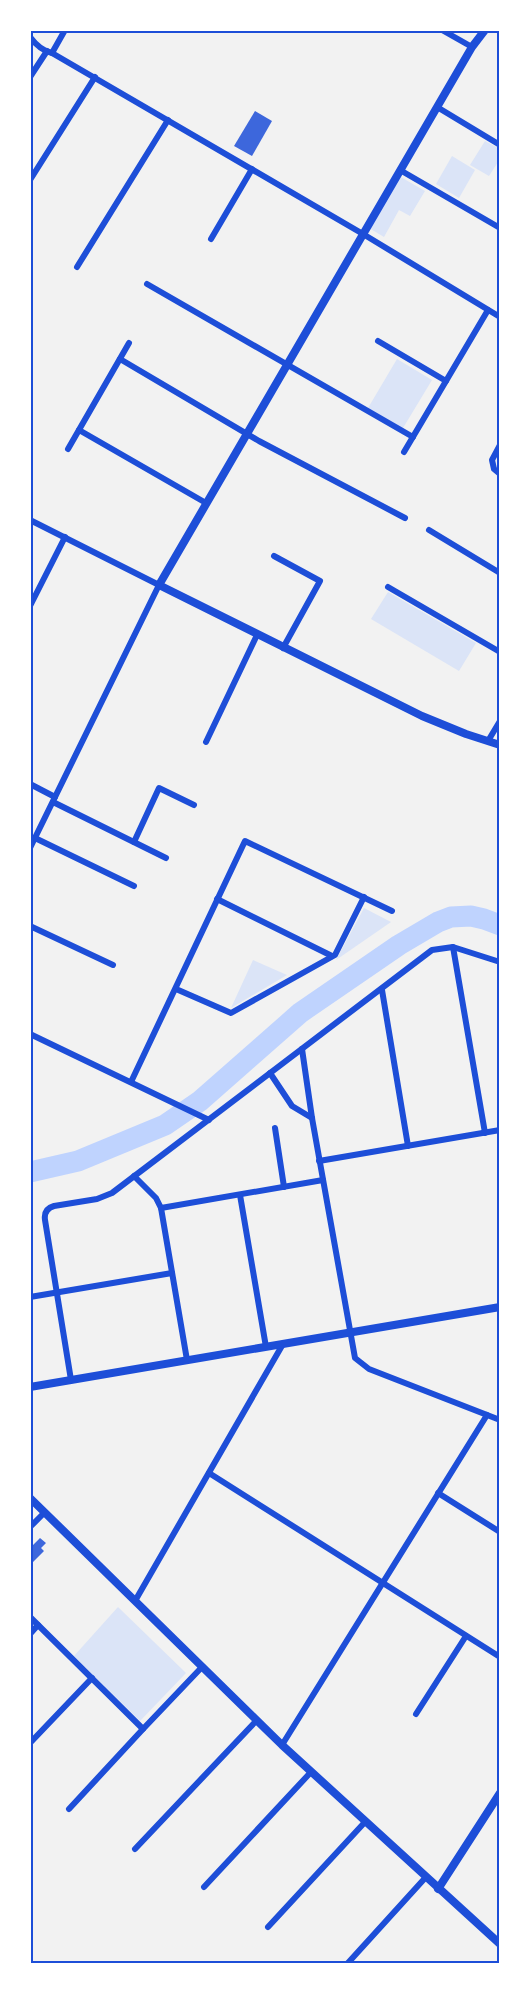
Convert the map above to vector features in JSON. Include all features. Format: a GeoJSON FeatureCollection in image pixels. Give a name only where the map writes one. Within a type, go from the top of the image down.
{"type":"FeatureCollection","features":[{"type":"Feature","properties":{"kind":"main road"},"geometry":{"type":"LineString","coordinates":[[485,30],[472,47],[159,585],[422,716],[500,745]]}},
{"type":"Feature","properties":{"kind":"main road"},"geometry":{"type":"LineString","coordinates":[[30,1387],[500,1307]]}},
{"type":"Feature","properties":{"kind":"street"},"geometry":{"type":"LineString","coordinates":[[30,77],[65,30]]}},
{"type":"Feature","properties":{"kind":"street"},"geometry":{"type":"LineString","coordinates":[[442,30],[472,47]]}},
{"type":"Feature","properties":{"kind":"street"},"geometry":{"type":"LineString","coordinates":[[31,33],[38,46],[363,234],[500,317]]}},
{"type":"Feature","properties":{"kind":"street"},"geometry":{"type":"LineString","coordinates":[[30,180],[95,77]]}},
{"type":"Feature","properties":{"kind":"street"},"geometry":{"type":"LineString","coordinates":[[437,107],[500,145]]}},
{"type":"Feature","properties":{"kind":"street"},"geometry":{"type":"LineString","coordinates":[[77,267],[168,120]]}},
{"type":"Feature","properties":{"kind":"street"},"geometry":{"type":"LineString","coordinates":[[211,239],[252,169]]}},
{"type":"Feature","properties":{"kind":"street"},"geometry":{"type":"LineString","coordinates":[[400,170],[500,228]]}},
{"type":"Feature","properties":{"kind":"street"},"geometry":{"type":"LineString","coordinates":[[147,284],[413,437]]}},
{"type":"Feature","properties":{"kind":"street"},"geometry":{"type":"LineString","coordinates":[[404,452],[488,310]]}},
{"type":"Feature","properties":{"kind":"street"},"geometry":{"type":"LineString","coordinates":[[378,341],[446,381]]}},
{"type":"Feature","properties":{"kind":"street"},"geometry":{"type":"LineString","coordinates":[[68,448],[129,343]]}},
{"type":"Feature","properties":{"kind":"street"},"geometry":{"type":"LineString","coordinates":[[120,359],[247,433],[405,518]]}},
{"type":"Feature","properties":{"kind":"street"},"geometry":{"type":"LineString","coordinates":[[79,430],[206,503]]}},
{"type":"Feature","properties":{"kind":"street"},"geometry":{"type":"LineString","coordinates":[[500,445],[492,460],[494,470],[500,474]]}},
{"type":"Feature","properties":{"kind":"street"},"geometry":{"type":"LineString","coordinates":[[30,520],[159,585],[30,848]]}},
{"type":"Feature","properties":{"kind":"street"},"geometry":{"type":"LineString","coordinates":[[429,530],[500,573]]}},
{"type":"Feature","properties":{"kind":"street"},"geometry":{"type":"LineString","coordinates":[[30,606],[65,537]]}},
{"type":"Feature","properties":{"kind":"street"},"geometry":{"type":"LineString","coordinates":[[274,556],[320,581],[283,648]]}},
{"type":"Feature","properties":{"kind":"street"},"geometry":{"type":"LineString","coordinates":[[388,587],[500,652]]}},
{"type":"Feature","properties":{"kind":"street"},"geometry":{"type":"LineString","coordinates":[[206,742],[257,634]]}},
{"type":"Feature","properties":{"kind":"street"},"geometry":{"type":"LineString","coordinates":[[488,741],[500,721]]}},
{"type":"Feature","properties":{"kind":"street"},"geometry":{"type":"LineString","coordinates":[[30,784],[166,858]]}},
{"type":"Feature","properties":{"kind":"street"},"geometry":{"type":"LineString","coordinates":[[134,842],[159,788],[194,805]]}},
{"type":"Feature","properties":{"kind":"street"},"geometry":{"type":"LineString","coordinates":[[35,838],[134,886]]}},
{"type":"Feature","properties":{"kind":"street"},"geometry":{"type":"LineString","coordinates":[[131,1082],[245,841],[392,911]]}},
{"type":"Feature","properties":{"kind":"street"},"geometry":{"type":"LineString","coordinates":[[176,989],[231,1013],[332,956],[364,897]]}},
{"type":"Feature","properties":{"kind":"street"},"geometry":{"type":"LineString","coordinates":[[217,898],[332,956]]}},
{"type":"Feature","properties":{"kind":"street"},"geometry":{"type":"LineString","coordinates":[[30,926],[113,965]]}},
{"type":"Feature","properties":{"kind":"street"},"geometry":{"type":"LineString","coordinates":[[453,947],[485,1133]]}},
{"type":"Feature","properties":{"kind":"street"},"geometry":{"type":"LineString","coordinates":[[70,1380],[45,1220],[46,1211],[54,1206],[105,1197],[432,950],[453,947],[500,962]]}},
{"type":"Feature","properties":{"kind":"street"},"geometry":{"type":"LineString","coordinates":[[382,990],[408,1146]]}},
{"type":"Feature","properties":{"kind":"street"},"geometry":{"type":"LineString","coordinates":[[30,1034],[209,1120]]}},
{"type":"Feature","properties":{"kind":"street"},"geometry":{"type":"LineString","coordinates":[[302,1048],[353,1353],[363,1366],[500,1420]]}},
{"type":"Feature","properties":{"kind":"street"},"geometry":{"type":"LineString","coordinates":[[270,1073],[292,1106],[312,1118]]}},
{"type":"Feature","properties":{"kind":"street"},"geometry":{"type":"LineString","coordinates":[[275,1128],[284,1187]]}},
{"type":"Feature","properties":{"kind":"street"},"geometry":{"type":"LineString","coordinates":[[320,1161],[500,1130]]}},
{"type":"Feature","properties":{"kind":"street"},"geometry":{"type":"LineString","coordinates":[[134,1176],[156,1198],[161,1208],[187,1360]]}},
{"type":"Feature","properties":{"kind":"street"},"geometry":{"type":"LineString","coordinates":[[161,1208],[323,1180]]}},
{"type":"Feature","properties":{"kind":"street"},"geometry":{"type":"LineString","coordinates":[[240,1195],[266,1347]]}},
{"type":"Feature","properties":{"kind":"street"},"geometry":{"type":"LineString","coordinates":[[30,1297],[172,1273]]}},
{"type":"Feature","properties":{"kind":"street"},"geometry":{"type":"LineString","coordinates":[[135,1601],[283,1344]]}},
{"type":"Feature","properties":{"kind":"street"},"geometry":{"type":"LineString","coordinates":[[282,1745],[487,1415]]}},
{"type":"Feature","properties":{"kind":"street"},"geometry":{"type":"LineString","coordinates":[[209,1473],[500,1658]]}},
{"type":"Feature","properties":{"kind":"street"},"geometry":{"type":"LineString","coordinates":[[438,1493],[500,1532]]}},
{"type":"Feature","properties":{"kind":"street"},"geometry":{"type":"LineString","coordinates":[[30,1498],[282,1745],[500,1944]]}},
{"type":"Feature","properties":{"kind":"street"},"geometry":{"type":"LineString","coordinates":[[30,1527],[45,1512]]}},
{"type":"Feature","properties":{"kind":"street"},"geometry":{"type":"LineString","coordinates":[[30,1617],[143,1729]]}},
{"type":"Feature","properties":{"kind":"street"},"geometry":{"type":"LineString","coordinates":[[30,1634],[38,1625]]}},
{"type":"Feature","properties":{"kind":"street"},"geometry":{"type":"LineString","coordinates":[[416,1714],[466,1636]]}},
{"type":"Feature","properties":{"kind":"street"},"geometry":{"type":"LineString","coordinates":[[69,1809],[202,1667]]}},
{"type":"Feature","properties":{"kind":"street"},"geometry":{"type":"LineString","coordinates":[[30,1743],[92,1678]]}},
{"type":"Feature","properties":{"kind":"street"},"geometry":{"type":"LineString","coordinates":[[135,1849],[257,1720]]}},
{"type":"Feature","properties":{"kind":"street"},"geometry":{"type":"LineString","coordinates":[[204,1887],[311,1772]]}},
{"type":"Feature","properties":{"kind":"street"},"geometry":{"type":"LineString","coordinates":[[438,1889],[500,1793]]}},
{"type":"Feature","properties":{"kind":"street"},"geometry":{"type":"LineString","coordinates":[[268,1927],[365,1822]]}},
{"type":"Feature","properties":{"kind":"street"},"geometry":{"type":"LineString","coordinates":[[347,1964],[426,1877]]}},
{"type":"Feature","properties":{"kind":"shaded area"},"geometry":{"type":"Polygon","coordinates":[[[485,141],[500,149],[500,159],[489,176],[470,165],[485,141]]]}},
{"type":"Feature","properties":{"kind":"shaded area"},"geometry":{"type":"Polygon","coordinates":[[[452,156],[475,170],[459,198],[436,184],[452,156]]]}},
{"type":"Feature","properties":{"kind":"shaded area"},"geometry":{"type":"Polygon","coordinates":[[[399,176],[425,191],[410,216],[399,210],[384,237],[369,228],[399,176]]]}},
{"type":"Feature","properties":{"kind":"shaded area"},"geometry":{"type":"Polygon","coordinates":[[[397,359],[432,380],[403,428],[368,408],[397,359]]]}},
{"type":"Feature","properties":{"kind":"shaded area"},"geometry":{"type":"Polygon","coordinates":[[[388,592],[476,643],[459,671],[371,619],[388,592]]]}},
{"type":"Feature","properties":{"kind":"shaded area"},"geometry":{"type":"Polygon","coordinates":[[[364,908],[391,922],[336,960],[364,908]]]}},
{"type":"Feature","properties":{"kind":"shaded area"},"geometry":{"type":"Polygon","coordinates":[[[253,960],[287,975],[231,1008],[253,960]]]}},
{"type":"Feature","properties":{"kind":"shaded area"},"geometry":{"type":"Polygon","coordinates":[[[118,1607],[186,1673],[140,1721],[74,1656],[118,1607]]]}},
{"type":"Feature","properties":{"kind":"building"},"geometry":{"type":"Polygon","coordinates":[[[255,111],[272,121],[252,156],[234,146],[255,111]]]}},
{"type":"Feature","properties":{"kind":"building"},"geometry":{"type":"Polygon","coordinates":[[[40,1538],[46,1543],[41,1548],[44,1551],[33,1562],[30,1559],[30,1548],[40,1538]]]}},
{"type":"Feature","properties":{"kind":"waterway"},"geometry":{"type":"LineString","coordinates":[[30,1172],[78,1161],[165,1125],[200,1101],[300,1013],[399,945],[438,922],[451,917],[471,916],[500,925]]}}]}
